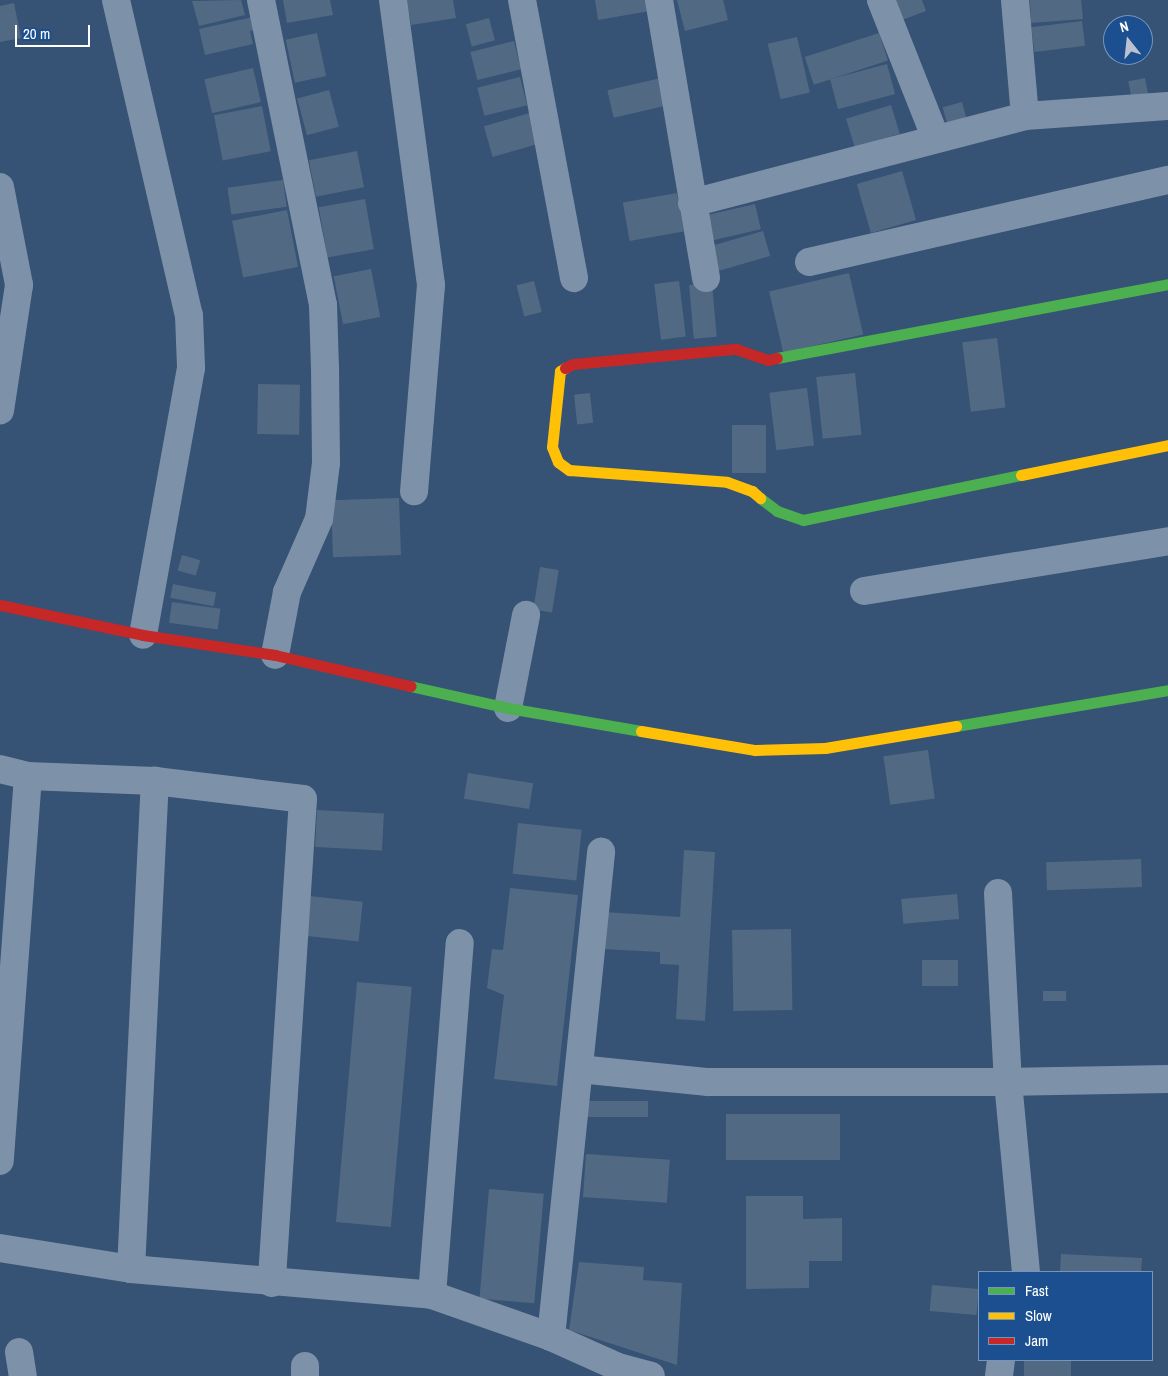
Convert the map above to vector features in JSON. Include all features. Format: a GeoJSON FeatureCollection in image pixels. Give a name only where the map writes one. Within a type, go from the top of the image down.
{"type":"FeatureCollection","features":[{"type":"Feature","properties":{"kind":"street"},"geometry":{"type":"LineString","coordinates":[[116,0],[189,315],[191,368],[143,635]]}},
{"type":"Feature","properties":{"kind":"street"},"geometry":{"type":"LineString","coordinates":[[261,0],[323,305],[325,367],[326,463],[319,519],[287,592],[275,655]]}},
{"type":"Feature","properties":{"kind":"street"},"geometry":{"type":"LineString","coordinates":[[392,0],[431,285],[414,491]]}},
{"type":"Feature","properties":{"kind":"street"},"geometry":{"type":"LineString","coordinates":[[522,0],[574,278]]}},
{"type":"Feature","properties":{"kind":"street"},"geometry":{"type":"LineString","coordinates":[[659,0],[706,278]]}},
{"type":"Feature","properties":{"kind":"street"},"geometry":{"type":"LineString","coordinates":[[881,0],[936,139]]}},
{"type":"Feature","properties":{"kind":"street"},"geometry":{"type":"LineString","coordinates":[[1015,0],[1025,116]]}},
{"type":"Feature","properties":{"kind":"street"},"geometry":{"type":"LineString","coordinates":[[692,203],[1025,116],[1168,106]]}},
{"type":"Feature","properties":{"kind":"street"},"geometry":{"type":"LineString","coordinates":[[809,262],[1168,180]]}},
{"type":"Feature","properties":{"kind":"street"},"geometry":{"type":"LineString","coordinates":[[0,187],[18,285],[0,411]]}},
{"type":"Feature","properties":{"kind":"street"},"geometry":{"type":"LineString","coordinates":[[1168,284],[768,360],[736,349],[573,364],[560,371],[552,447],[558,462],[569,470],[727,482],[752,491],[777,511],[803,520],[1168,445]]}},
{"type":"Feature","properties":{"kind":"street"},"geometry":{"type":"LineString","coordinates":[[864,591],[1168,541]]}},
{"type":"Feature","properties":{"kind":"street"},"geometry":{"type":"LineString","coordinates":[[0,605],[143,635],[275,655],[508,708],[755,750],[825,748],[1168,690]]}},
{"type":"Feature","properties":{"kind":"street"},"geometry":{"type":"LineString","coordinates":[[508,708],[526,615]]}},
{"type":"Feature","properties":{"kind":"street"},"geometry":{"type":"LineString","coordinates":[[0,769],[28,776],[155,781],[303,799],[272,1283]]}},
{"type":"Feature","properties":{"kind":"street"},"geometry":{"type":"LineString","coordinates":[[0,1161],[28,776]]}},
{"type":"Feature","properties":{"kind":"street"},"geometry":{"type":"LineString","coordinates":[[131,1269],[155,781]]}},
{"type":"Feature","properties":{"kind":"street"},"geometry":{"type":"LineString","coordinates":[[551,1337],[601,852]]}},
{"type":"Feature","properties":{"kind":"street"},"geometry":{"type":"LineString","coordinates":[[998,893],[1008,1082],[1026,1271]]}},
{"type":"Feature","properties":{"kind":"street"},"geometry":{"type":"LineString","coordinates":[[432,1295],[460,943]]}},
{"type":"Feature","properties":{"kind":"street"},"geometry":{"type":"LineString","coordinates":[[579,1069],[708,1082],[1008,1082],[1168,1079]]}},
{"type":"Feature","properties":{"kind":"street"},"geometry":{"type":"LineString","coordinates":[[0,1248],[131,1269],[272,1283],[432,1295],[551,1337],[618,1367],[651,1376]]}},
{"type":"Feature","properties":{"kind":"street"},"geometry":{"type":"LineString","coordinates":[[999,1376],[1001,1361]]}},
{"type":"Feature","properties":{"kind":"building"},"geometry":{"type":"Polygon","coordinates":[[[241,0],[245,15],[199,26],[192,1],[241,0]]]}},
{"type":"Feature","properties":{"kind":"building"},"geometry":{"type":"Polygon","coordinates":[[[283,0],[330,0],[333,15],[287,23],[283,0]]]}},
{"type":"Feature","properties":{"kind":"building"},"geometry":{"type":"Polygon","coordinates":[[[407,0],[453,0],[456,18],[411,25],[407,0]]]}},
{"type":"Feature","properties":{"kind":"building"},"geometry":{"type":"Polygon","coordinates":[[[595,0],[648,0],[650,11],[598,20],[595,0]]]}},
{"type":"Feature","properties":{"kind":"building"},"geometry":{"type":"Polygon","coordinates":[[[677,0],[723,0],[728,20],[685,31],[677,0]]]}},
{"type":"Feature","properties":{"kind":"building"},"geometry":{"type":"Polygon","coordinates":[[[895,0],[922,0],[926,11],[902,20],[895,0]]]}},
{"type":"Feature","properties":{"kind":"building"},"geometry":{"type":"Polygon","coordinates":[[[1030,0],[1081,0],[1083,19],[1031,23],[1030,0]]]}},
{"type":"Feature","properties":{"kind":"building"},"geometry":{"type":"Polygon","coordinates":[[[14,3],[21,38],[0,42],[0,6],[14,3]]]}},
{"type":"Feature","properties":{"kind":"building"},"geometry":{"type":"Polygon","coordinates":[[[253,17],[256,30],[250,31],[253,44],[205,55],[199,29],[253,17]]]}},
{"type":"Feature","properties":{"kind":"building"},"geometry":{"type":"Polygon","coordinates":[[[489,18],[495,40],[472,46],[466,24],[489,18]]]}},
{"type":"Feature","properties":{"kind":"building"},"geometry":{"type":"Polygon","coordinates":[[[1082,21],[1085,46],[1034,52],[1031,27],[1082,21]]]}},
{"type":"Feature","properties":{"kind":"building"},"geometry":{"type":"Polygon","coordinates":[[[317,33],[326,76],[295,83],[286,40],[317,33]]]}},
{"type":"Feature","properties":{"kind":"building"},"geometry":{"type":"Polygon","coordinates":[[[879,33],[888,61],[814,85],[805,57],[879,33]]]}},
{"type":"Feature","properties":{"kind":"building"},"geometry":{"type":"Polygon","coordinates":[[[797,37],[810,93],[781,99],[768,44],[797,37]]]}},
{"type":"Feature","properties":{"kind":"building"},"geometry":{"type":"Polygon","coordinates":[[[514,41],[521,69],[477,80],[470,52],[514,41]]]}},
{"type":"Feature","properties":{"kind":"building"},"geometry":{"type":"Polygon","coordinates":[[[887,64],[895,94],[838,109],[830,79],[887,64]]]}},
{"type":"Feature","properties":{"kind":"building"},"geometry":{"type":"Polygon","coordinates":[[[253,68],[261,102],[212,113],[204,79],[253,68]]]}},
{"type":"Feature","properties":{"kind":"building"},"geometry":{"type":"Polygon","coordinates":[[[520,77],[527,105],[484,116],[477,88],[520,77]]]}},
{"type":"Feature","properties":{"kind":"building"},"geometry":{"type":"Polygon","coordinates":[[[661,78],[667,105],[614,118],[607,90],[661,78]]]}},
{"type":"Feature","properties":{"kind":"building"},"geometry":{"type":"Polygon","coordinates":[[[1145,78],[1148,94],[1131,97],[1128,81],[1145,78]]]}},
{"type":"Feature","properties":{"kind":"building"},"geometry":{"type":"Polygon","coordinates":[[[329,90],[339,127],[307,135],[297,99],[329,90]]]}},
{"type":"Feature","properties":{"kind":"building"},"geometry":{"type":"Polygon","coordinates":[[[962,102],[966,117],[947,123],[943,107],[962,102]]]}},
{"type":"Feature","properties":{"kind":"building"},"geometry":{"type":"Polygon","coordinates":[[[891,105],[900,134],[855,147],[846,119],[891,105]]]}},
{"type":"Feature","properties":{"kind":"building"},"geometry":{"type":"Polygon","coordinates":[[[262,106],[271,151],[223,161],[214,115],[262,106]]]}},
{"type":"Feature","properties":{"kind":"building"},"geometry":{"type":"Polygon","coordinates":[[[530,113],[539,144],[493,157],[484,126],[530,113]]]}},
{"type":"Feature","properties":{"kind":"building"},"geometry":{"type":"Polygon","coordinates":[[[357,151],[364,187],[316,197],[309,160],[357,151]]]}},
{"type":"Feature","properties":{"kind":"building"},"geometry":{"type":"Polygon","coordinates":[[[902,171],[916,220],[871,233],[857,184],[902,171]]]}},
{"type":"Feature","properties":{"kind":"building"},"geometry":{"type":"Polygon","coordinates":[[[283,180],[287,207],[231,215],[228,188],[283,180]]]}},
{"type":"Feature","properties":{"kind":"building"},"geometry":{"type":"Polygon","coordinates":[[[677,193],[684,231],[630,241],[623,203],[677,193]]]}},
{"type":"Feature","properties":{"kind":"building"},"geometry":{"type":"Polygon","coordinates":[[[365,199],[374,249],[328,257],[319,207],[365,199]]]}},
{"type":"Feature","properties":{"kind":"building"},"geometry":{"type":"Polygon","coordinates":[[[755,204],[761,229],[713,240],[707,215],[755,204]]]}},
{"type":"Feature","properties":{"kind":"building"},"geometry":{"type":"Polygon","coordinates":[[[287,210],[298,267],[243,278],[232,221],[287,210]]]}},
{"type":"Feature","properties":{"kind":"building"},"geometry":{"type":"Polygon","coordinates":[[[763,231],[770,256],[715,272],[708,247],[763,231]]]}},
{"type":"Feature","properties":{"kind":"building"},"geometry":{"type":"Polygon","coordinates":[[[371,269],[380,317],[343,324],[334,276],[371,269]]]}},
{"type":"Feature","properties":{"kind":"building"},"geometry":{"type":"Polygon","coordinates":[[[849,273],[863,334],[783,353],[769,291],[849,273]]]}},
{"type":"Feature","properties":{"kind":"building"},"geometry":{"type":"Polygon","coordinates":[[[534,281],[542,312],[524,316],[517,285],[534,281]]]}},
{"type":"Feature","properties":{"kind":"building"},"geometry":{"type":"Polygon","coordinates":[[[679,281],[686,337],[661,340],[654,284],[679,281]]]}},
{"type":"Feature","properties":{"kind":"building"},"geometry":{"type":"Polygon","coordinates":[[[712,283],[717,337],[694,339],[689,285],[712,283]]]}},
{"type":"Feature","properties":{"kind":"building"},"geometry":{"type":"Polygon","coordinates":[[[997,338],[1006,407],[971,412],[962,342],[997,338]]]}},
{"type":"Feature","properties":{"kind":"building"},"geometry":{"type":"Polygon","coordinates":[[[855,373],[861,435],[823,439],[816,377],[855,373]]]}},
{"type":"Feature","properties":{"kind":"building"},"geometry":{"type":"Polygon","coordinates":[[[258,384],[300,385],[299,435],[257,434],[258,384]]]}},
{"type":"Feature","properties":{"kind":"building"},"geometry":{"type":"Polygon","coordinates":[[[807,388],[814,446],[776,450],[769,393],[807,388]]]}},
{"type":"Feature","properties":{"kind":"building"},"geometry":{"type":"Polygon","coordinates":[[[590,393],[593,423],[577,425],[574,395],[590,393]]]}},
{"type":"Feature","properties":{"kind":"building"},"geometry":{"type":"Polygon","coordinates":[[[732,425],[766,425],[766,473],[732,473],[732,425]]]}},
{"type":"Feature","properties":{"kind":"building"},"geometry":{"type":"Polygon","coordinates":[[[399,498],[401,555],[333,557],[331,500],[399,498]]]}},
{"type":"Feature","properties":{"kind":"building"},"geometry":{"type":"Polygon","coordinates":[[[182,555],[200,560],[196,576],[178,570],[182,555]]]}},
{"type":"Feature","properties":{"kind":"building"},"geometry":{"type":"Polygon","coordinates":[[[540,567],[559,570],[552,612],[533,609],[540,567]]]}},
{"type":"Feature","properties":{"kind":"building"},"geometry":{"type":"Polygon","coordinates":[[[173,584],[216,592],[214,606],[170,598],[173,584]]]}},
{"type":"Feature","properties":{"kind":"building"},"geometry":{"type":"Polygon","coordinates":[[[172,602],[221,609],[218,630],[169,623],[172,602]]]}},
{"type":"Feature","properties":{"kind":"building"},"geometry":{"type":"Polygon","coordinates":[[[928,750],[935,799],[890,805],[883,756],[928,750]]]}},
{"type":"Feature","properties":{"kind":"building"},"geometry":{"type":"Polygon","coordinates":[[[468,773],[533,783],[529,809],[464,799],[468,773]]]}},
{"type":"Feature","properties":{"kind":"building"},"geometry":{"type":"Polygon","coordinates":[[[317,810],[384,814],[382,850],[315,847],[317,810]]]}},
{"type":"Feature","properties":{"kind":"building"},"geometry":{"type":"Polygon","coordinates":[[[518,823],[582,830],[576,880],[513,874],[518,823]]]}},
{"type":"Feature","properties":{"kind":"building"},"geometry":{"type":"Polygon","coordinates":[[[684,850],[715,852],[705,1021],[676,1019],[679,965],[660,964],[660,952],[602,949],[604,912],[680,917],[684,850]]]}},
{"type":"Feature","properties":{"kind":"building"},"geometry":{"type":"Polygon","coordinates":[[[1141,859],[1142,887],[1047,890],[1046,862],[1141,859]]]}},
{"type":"Feature","properties":{"kind":"building"},"geometry":{"type":"Polygon","coordinates":[[[510,888],[578,895],[557,1086],[494,1079],[504,995],[487,988],[492,949],[503,950],[510,888]]]}},
{"type":"Feature","properties":{"kind":"building"},"geometry":{"type":"Polygon","coordinates":[[[957,894],[959,919],[903,924],[901,899],[957,894]]]}},
{"type":"Feature","properties":{"kind":"building"},"geometry":{"type":"Polygon","coordinates":[[[309,896],[363,902],[359,941],[305,936],[309,896]]]}},
{"type":"Feature","properties":{"kind":"building"},"geometry":{"type":"Polygon","coordinates":[[[791,929],[792,1010],[733,1011],[732,930],[791,929]]]}},
{"type":"Feature","properties":{"kind":"building"},"geometry":{"type":"Polygon","coordinates":[[[922,960],[958,960],[958,986],[922,986],[922,960]]]}},
{"type":"Feature","properties":{"kind":"building"},"geometry":{"type":"Polygon","coordinates":[[[357,982],[412,987],[391,1227],[336,1222],[357,982]]]}},
{"type":"Feature","properties":{"kind":"building"},"geometry":{"type":"Polygon","coordinates":[[[1043,991],[1066,991],[1066,1001],[1043,1001],[1043,991]]]}},
{"type":"Feature","properties":{"kind":"building"},"geometry":{"type":"Polygon","coordinates":[[[584,1101],[648,1101],[648,1117],[584,1117],[584,1101]]]}},
{"type":"Feature","properties":{"kind":"building"},"geometry":{"type":"Polygon","coordinates":[[[726,1114],[840,1114],[840,1160],[726,1160],[726,1114]]]}},
{"type":"Feature","properties":{"kind":"building"},"geometry":{"type":"Polygon","coordinates":[[[586,1154],[670,1160],[667,1203],[583,1197],[586,1154]]]}},
{"type":"Feature","properties":{"kind":"building"},"geometry":{"type":"Polygon","coordinates":[[[489,1189],[544,1194],[534,1303],[479,1299],[489,1189]]]}},
{"type":"Feature","properties":{"kind":"building"},"geometry":{"type":"Polygon","coordinates":[[[746,1196],[803,1196],[803,1219],[842,1218],[842,1261],[809,1261],[809,1288],[746,1289],[746,1196]]]}},
{"type":"Feature","properties":{"kind":"building"},"geometry":{"type":"Polygon","coordinates":[[[1061,1254],[1142,1258],[1141,1271],[1060,1271],[1061,1254]]]}},
{"type":"Feature","properties":{"kind":"building"},"geometry":{"type":"Polygon","coordinates":[[[579,1262],[644,1267],[643,1280],[682,1283],[677,1365],[569,1330],[579,1262]]]}},
{"type":"Feature","properties":{"kind":"building"},"geometry":{"type":"Polygon","coordinates":[[[932,1285],[978,1289],[977,1315],[930,1311],[932,1285]]]}},
{"type":"Feature","properties":{"kind":"building"},"geometry":{"type":"Polygon","coordinates":[[[1024,1361],[1071,1361],[1071,1376],[1024,1376],[1024,1361]]]}},
{"type":"Feature","properties":{"kind":"traffic: fast"},"geometry":{"type":"LineString","coordinates":[[777,358],[1168,284]]}},
{"type":"Feature","properties":{"kind":"traffic: fast"},"geometry":{"type":"LineString","coordinates":[[760,498],[777,511],[803,520],[1021,475]]}},
{"type":"Feature","properties":{"kind":"traffic: fast"},"geometry":{"type":"LineString","coordinates":[[410,686],[508,708],[641,731]]}},
{"type":"Feature","properties":{"kind":"traffic: fast"},"geometry":{"type":"LineString","coordinates":[[956,726],[1168,690]]}},
{"type":"Feature","properties":{"kind":"traffic: slow"},"geometry":{"type":"LineString","coordinates":[[565,368],[560,371],[552,447],[558,462],[569,470],[727,482],[752,491],[760,498]]}},
{"type":"Feature","properties":{"kind":"traffic: slow"},"geometry":{"type":"LineString","coordinates":[[1021,475],[1168,445]]}},
{"type":"Feature","properties":{"kind":"traffic: slow"},"geometry":{"type":"LineString","coordinates":[[641,731],[755,750],[825,748],[956,726]]}},
{"type":"Feature","properties":{"kind":"traffic: jam"},"geometry":{"type":"LineString","coordinates":[[565,368],[573,364],[736,349],[768,360],[777,358]]}},
{"type":"Feature","properties":{"kind":"traffic: jam"},"geometry":{"type":"LineString","coordinates":[[0,605],[143,635],[275,655],[410,686]]}}]}
